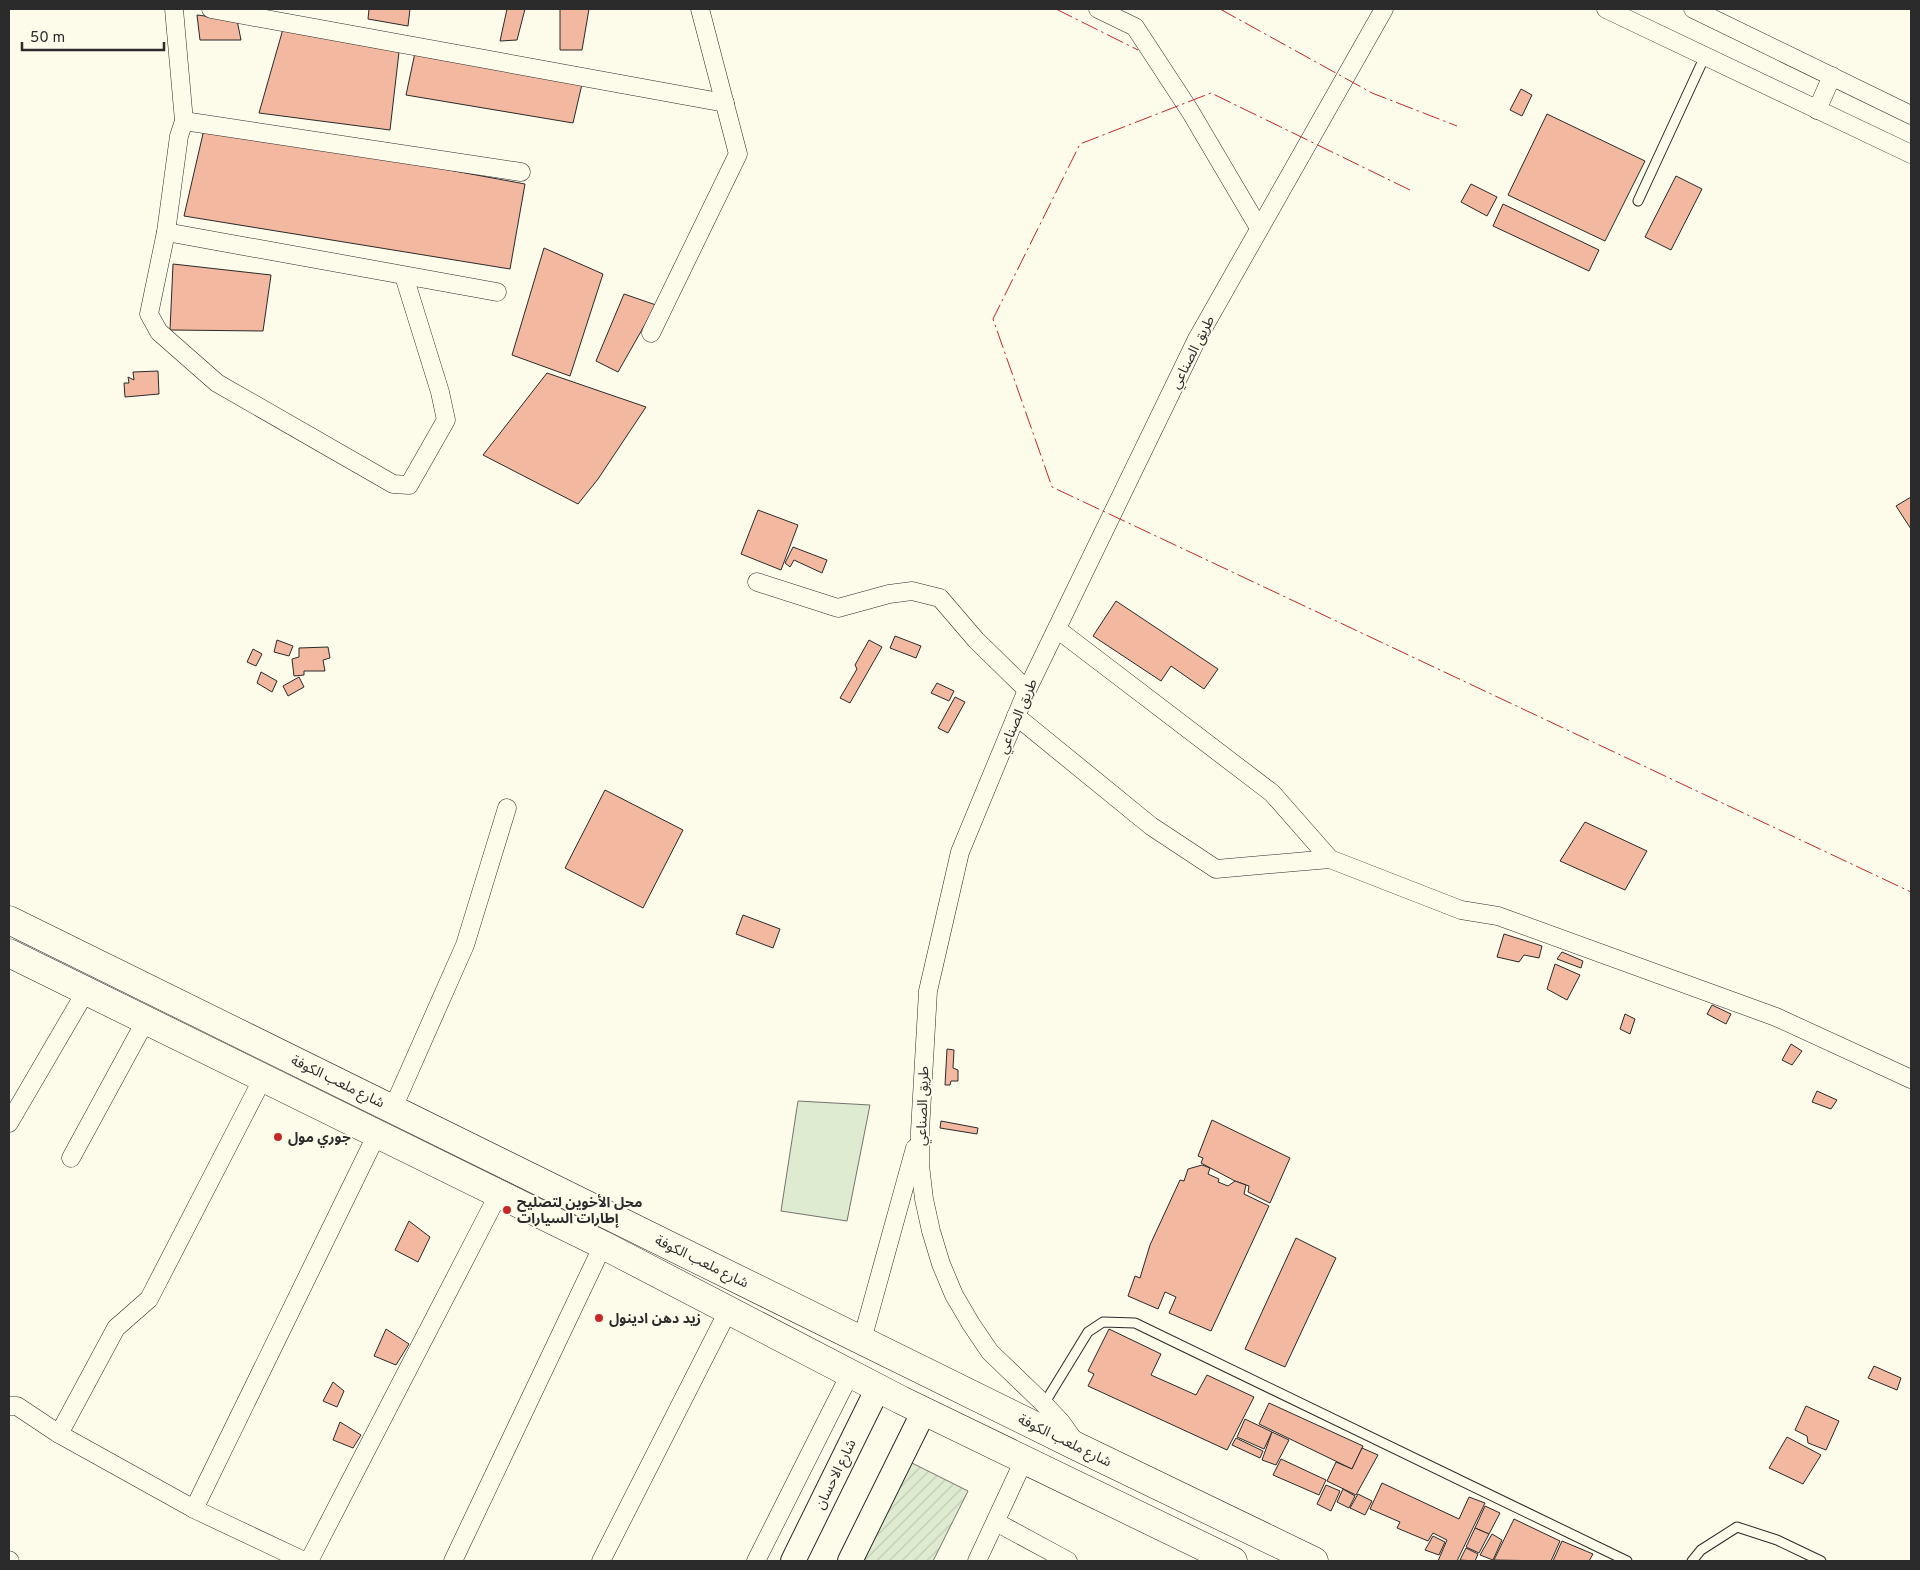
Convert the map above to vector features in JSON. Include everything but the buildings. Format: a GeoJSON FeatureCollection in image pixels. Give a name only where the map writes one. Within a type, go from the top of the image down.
{"type":"FeatureCollection","features":[{"type":"Feature","properties":{"kind":"main road","name":"شارع ملعب الكوفة"},"geometry":{"type":"LineString","coordinates":[[9,920],[1080,1448],[1314,1561]]}},
{"type":"Feature","properties":{"kind":"main road"},"geometry":{"type":"LineString","coordinates":[[9,953],[603,1245],[924,1411],[1233,1561]]}},
{"type":"Feature","properties":{"kind":"main road"},"geometry":{"type":"LineString","coordinates":[[171,1032],[178,1031],[188,1020],[188,1012],[185,1006]]}},
{"type":"Feature","properties":{"kind":"main road"},"geometry":{"type":"LineString","coordinates":[[202,1048],[200,1042],[201,1030],[209,1022],[215,1020]]}},
{"type":"Feature","properties":{"kind":"street"},"geometry":{"type":"LineString","coordinates":[[174,9],[184,121],[179,136],[166,232],[149,314],[159,332],[217,383],[393,484],[408,485],[446,420],[440,392],[404,276]]}},
{"type":"Feature","properties":{"kind":"street"},"geometry":{"type":"LineString","coordinates":[[211,9],[725,103]]}},
{"type":"Feature","properties":{"kind":"street"},"geometry":{"type":"LineString","coordinates":[[651,333],[738,154],[700,9]]}},
{"type":"Feature","properties":{"kind":"street"},"geometry":{"type":"LineString","coordinates":[[1098,9],[1135,27],[1190,111],[1259,228]]}},
{"type":"Feature","properties":{"kind":"street","name":"طريق الصناعي"},"geometry":{"type":"LineString","coordinates":[[1080,1448],[1061,1422],[990,1352],[954,1295],[941,1264],[931,1232],[920,1165],[920,1131],[928,991],[960,852],[1027,690],[1197,339],[1384,9]]}},
{"type":"Feature","properties":{"kind":"street"},"geometry":{"type":"LineString","coordinates":[[1606,9],[1911,154]]}},
{"type":"Feature","properties":{"kind":"street"},"geometry":{"type":"LineString","coordinates":[[1693,9],[1911,115]]}},
{"type":"Feature","properties":{"kind":"street"},"geometry":{"type":"LineString","coordinates":[[1817,110],[1832,76]]}},
{"type":"Feature","properties":{"kind":"street"},"geometry":{"type":"LineString","coordinates":[[184,121],[521,172]]}},
{"type":"Feature","properties":{"kind":"street"},"geometry":{"type":"LineString","coordinates":[[166,232],[497,292]]}},
{"type":"Feature","properties":{"kind":"street"},"geometry":{"type":"LineString","coordinates":[[758,582],[838,608],[889,594],[912,592],[940,598],[976,640],[1027,690]]}},
{"type":"Feature","properties":{"kind":"street"},"geometry":{"type":"LineString","coordinates":[[1057,629],[1272,793],[1330,859]]}},
{"type":"Feature","properties":{"kind":"street"},"geometry":{"type":"LineString","coordinates":[[1016,716],[1151,826],[1216,868],[1330,859],[1461,910],[1498,916],[1776,1017],[1911,1079]]}},
{"type":"Feature","properties":{"kind":"street"},"geometry":{"type":"LineString","coordinates":[[393,1108],[465,945],[507,808]]}},
{"type":"Feature","properties":{"kind":"street"},"geometry":{"type":"LineString","coordinates":[[9,1123],[86,991]]}},
{"type":"Feature","properties":{"kind":"street"},"geometry":{"type":"LineString","coordinates":[[71,1158],[146,1020]]}},
{"type":"Feature","properties":{"kind":"street"},"geometry":{"type":"LineString","coordinates":[[59,1434],[116,1328],[149,1299],[263,1078]]}},
{"type":"Feature","properties":{"kind":"street"},"geometry":{"type":"LineString","coordinates":[[862,1340],[920,1131]]}},
{"type":"Feature","properties":{"kind":"street"},"geometry":{"type":"LineString","coordinates":[[194,1509],[378,1134]]}},
{"type":"Feature","properties":{"kind":"street"},"geometry":{"type":"LineString","coordinates":[[309,1561],[498,1195]]}},
{"type":"Feature","properties":{"kind":"street"},"geometry":{"type":"LineString","coordinates":[[453,1561],[603,1245]]}},
{"type":"Feature","properties":{"kind":"street"},"geometry":{"type":"LineString","coordinates":[[601,1561],[728,1310]]}},
{"type":"Feature","properties":{"kind":"street"},"geometry":{"type":"LineString","coordinates":[[756,1561],[850,1374]]}},
{"type":"Feature","properties":{"kind":"street","name":"شارع الاحسان"},"geometry":{"type":"LineString","coordinates":[[793,1561],[878,1388]]}},
{"type":"Feature","properties":{"kind":"street"},"geometry":{"type":"LineString","coordinates":[[9,1406],[17,1406],[59,1434],[194,1509],[304,1561]]}},
{"type":"Feature","properties":{"kind":"street"},"geometry":{"type":"LineString","coordinates":[[850,1561],[924,1411]]}},
{"type":"Feature","properties":{"kind":"street"},"geometry":{"type":"LineString","coordinates":[[977,1561],[1024,1460]]}},
{"type":"Feature","properties":{"kind":"street"},"geometry":{"type":"LineString","coordinates":[[996,1522],[1068,1561]]}},
{"type":"Feature","properties":{"kind":"lane"},"geometry":{"type":"LineString","coordinates":[[1638,201],[1705,56]]}},
{"type":"Feature","properties":{"kind":"lane"},"geometry":{"type":"LineString","coordinates":[[1044,1404],[1088,1332],[1104,1322],[1135,1323],[1627,1561]]}},
{"type":"Feature","properties":{"kind":"lane"},"geometry":{"type":"LineString","coordinates":[[1692,1561],[1700,1550],[1737,1527],[1777,1540],[1821,1561]]}},
{"type":"Feature","properties":{"kind":"green space"},"geometry":{"type":"Polygon","coordinates":[[[798,1101],[870,1105],[847,1221],[781,1211],[798,1101]]]}},
{"type":"Feature","properties":{"kind":"green space"},"geometry":{"type":"Polygon","coordinates":[[[896,1455],[968,1491],[933,1561],[845,1561],[896,1455]]]}},
{"type":"Feature","properties":{"kind":"power"},"geometry":{"type":"LineString","coordinates":[[1056,9],[1138,50]]}},
{"type":"Feature","properties":{"kind":"power"},"geometry":{"type":"LineString","coordinates":[[1220,9],[1372,93],[1457,126]]}},
{"type":"Feature","properties":{"kind":"power"},"geometry":{"type":"LineString","coordinates":[[1410,190],[1211,93],[1080,144],[993,319],[1052,487],[1911,892]]}},
{"type":"Feature","properties":{"kind":"place","name":"جوري مول"},"geometry":{"type":"Point","coordinates":[278,1137]}},
{"type":"Feature","properties":{"kind":"place","name":"محل الأخوين لتصليح إطارات السيارات"},"geometry":{"type":"Point","coordinates":[507,1210]}},
{"type":"Feature","properties":{"kind":"place","name":"زيد دهن ادينول"},"geometry":{"type":"Point","coordinates":[599,1318]}}]}
